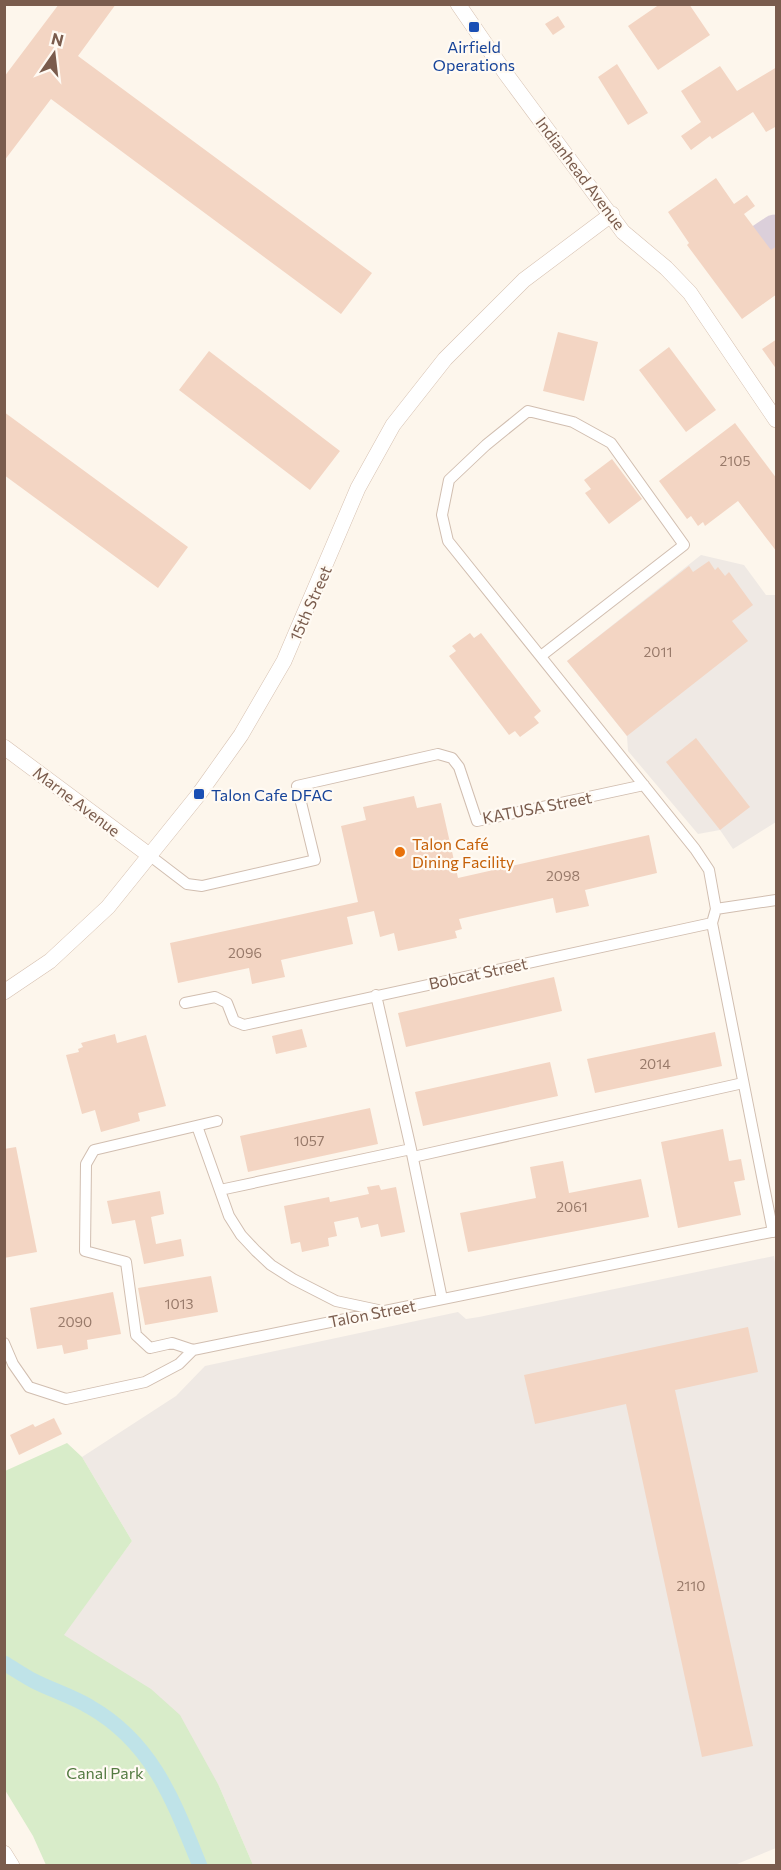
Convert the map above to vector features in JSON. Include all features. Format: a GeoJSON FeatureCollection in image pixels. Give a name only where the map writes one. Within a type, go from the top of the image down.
{"type":"FeatureCollection","features":[{"type":"Feature","properties":{"kind":"street","name":"Indianhead Avenue"},"geometry":{"type":"LineString","coordinates":[[458,4],[506,74],[612,214],[623,232],[666,268],[690,293],[777,420]]}},
{"type":"Feature","properties":{"kind":"street","name":"15th Street"},"geometry":{"type":"LineString","coordinates":[[4,992],[50,960],[108,908],[199,794],[241,735],[284,661],[358,488],[393,424],[445,359],[524,280],[612,214]]}},
{"type":"Feature","properties":{"kind":"street"},"geometry":{"type":"LineString","coordinates":[[541,657],[684,545],[611,443],[573,422],[528,411],[486,445],[449,480],[442,515],[448,541],[541,657],[644,785],[695,849],[709,870],[716,909],[712,923],[775,1232]]}},
{"type":"Feature","properties":{"kind":"street","name":"Marne Avenue"},"geometry":{"type":"LineString","coordinates":[[4,747],[149,855]]}},
{"type":"Feature","properties":{"kind":"street","name":"KATUSA Street"},"geometry":{"type":"LineString","coordinates":[[149,855],[187,884],[202,886],[315,860],[297,786],[438,754],[452,758],[459,767],[477,821],[644,785]]}},
{"type":"Feature","properties":{"kind":"street"},"geometry":{"type":"LineString","coordinates":[[716,909],[777,900]]}},
{"type":"Feature","properties":{"kind":"street","name":"Bobcat Street"},"geometry":{"type":"LineString","coordinates":[[185,1003],[215,997],[227,1003],[234,1021],[244,1026],[376,995],[712,923]]}},
{"type":"Feature","properties":{"kind":"street"},"geometry":{"type":"LineString","coordinates":[[376,995],[442,1299]]}},
{"type":"Feature","properties":{"kind":"street"},"geometry":{"type":"LineString","coordinates":[[220,1190],[412,1153],[743,1083]]}},
{"type":"Feature","properties":{"kind":"street"},"geometry":{"type":"LineString","coordinates":[[4,1343],[13,1364],[29,1387],[66,1399],[146,1383],[180,1364],[192,1350],[172,1343],[150,1348],[136,1335],[126,1262],[85,1251],[86,1164],[94,1150],[217,1121]]}},
{"type":"Feature","properties":{"kind":"street"},"geometry":{"type":"LineString","coordinates":[[196,1126],[229,1216],[241,1235],[271,1265],[336,1301],[384,1311]]}},
{"type":"Feature","properties":{"kind":"street","name":"Talon Street"},"geometry":{"type":"LineString","coordinates":[[192,1350],[775,1232]]}},
{"type":"Feature","properties":{"kind":"street"},"geometry":{"type":"LineString","coordinates":[[4,1853],[12,1866]]}},
{"type":"Feature","properties":{"kind":"shaded area"},"geometry":{"type":"Polygon","coordinates":[[[701,555],[744,565],[766,595],[776,595],[776,822],[733,849],[720,830],[698,834],[628,751],[627,736],[567,661],[701,555]]]}},
{"type":"Feature","properties":{"kind":"shaded area"},"geometry":{"type":"Polygon","coordinates":[[[774,1256],[776,1268],[776,1848],[732,1866],[253,1865],[219,1786],[63,1635],[132,1541],[82,1457],[176,1396],[205,1366],[458,1312],[466,1319],[479,1317],[774,1256]]]}},
{"type":"Feature","properties":{"kind":"green space","name":"Canal Park"},"geometry":{"type":"Polygon","coordinates":[[[67,1443],[82,1457],[132,1541],[64,1635],[151,1689],[180,1715],[219,1786],[253,1865],[46,1865],[33,1836],[5,1790],[5,1471],[67,1443]]]}},
{"type":"Feature","properties":{"kind":"building"},"geometry":{"type":"Polygon","coordinates":[[[59,4],[116,4],[78,56],[372,273],[341,314],[51,99],[4,161],[4,77],[59,4]]]}},
{"type":"Feature","properties":{"kind":"building"},"geometry":{"type":"Polygon","coordinates":[[[660,4],[689,4],[710,35],[658,70],[628,26],[660,4]]]}},
{"type":"Feature","properties":{"kind":"building"},"geometry":{"type":"Polygon","coordinates":[[[558,16],[565,27],[553,35],[545,24],[558,16]]]}},
{"type":"Feature","properties":{"kind":"building"},"geometry":{"type":"Polygon","coordinates":[[[617,64],[648,113],[628,125],[598,77],[617,64]]]}},
{"type":"Feature","properties":{"kind":"building"},"geometry":{"type":"Polygon","coordinates":[[[720,66],[737,91],[777,67],[777,126],[766,132],[753,112],[712,139],[710,136],[691,150],[681,136],[701,122],[681,91],[720,66]]]}},
{"type":"Feature","properties":{"kind":"building"},"geometry":{"type":"Polygon","coordinates":[[[716,178],[734,204],[747,195],[755,206],[744,214],[771,250],[777,246],[777,294],[742,319],[687,245],[689,243],[668,212],[716,178]]]}},
{"type":"Feature","properties":{"kind":"building"},"geometry":{"type":"Polygon","coordinates":[[[558,332],[598,342],[584,401],[543,391],[558,332]]]}},
{"type":"Feature","properties":{"kind":"building"},"geometry":{"type":"Polygon","coordinates":[[[777,339],[777,370],[762,349],[777,339]]]}},
{"type":"Feature","properties":{"kind":"building"},"geometry":{"type":"Polygon","coordinates":[[[669,347],[716,410],[686,432],[639,370],[669,347]]]}},
{"type":"Feature","properties":{"kind":"building"},"geometry":{"type":"Polygon","coordinates":[[[209,351],[340,451],[310,490],[179,390],[209,351]]]}},
{"type":"Feature","properties":{"kind":"building"},"geometry":{"type":"Polygon","coordinates":[[[4,412],[188,547],[158,588],[4,475],[4,412]]]}},
{"type":"Feature","properties":{"kind":"building"},"geometry":{"type":"Polygon","coordinates":[[[735,423],[777,479],[777,552],[738,501],[705,526],[703,522],[698,526],[691,516],[687,519],[659,481],[735,423]]]}},
{"type":"Feature","properties":{"kind":"building"},"geometry":{"type":"Polygon","coordinates":[[[612,459],[642,499],[609,524],[585,493],[591,489],[584,480],[612,459]]]}},
{"type":"Feature","properties":{"kind":"building"},"geometry":{"type":"Polygon","coordinates":[[[709,561],[715,570],[718,567],[725,576],[729,572],[753,605],[732,621],[748,641],[627,736],[567,661],[689,566],[693,572],[709,561]]]}},
{"type":"Feature","properties":{"kind":"building"},"geometry":{"type":"Polygon","coordinates":[[[470,633],[474,638],[481,633],[541,711],[534,717],[539,723],[520,737],[515,731],[509,735],[449,656],[456,651],[452,646],[470,633]]]}},
{"type":"Feature","properties":{"kind":"building"},"geometry":{"type":"Polygon","coordinates":[[[696,738],[750,807],[720,830],[666,762],[696,738]]]}},
{"type":"Feature","properties":{"kind":"building"},"geometry":{"type":"Polygon","coordinates":[[[414,796],[417,808],[441,803],[458,878],[649,835],[657,873],[585,890],[589,906],[556,913],[553,898],[459,919],[462,929],[455,931],[457,938],[398,951],[394,933],[380,937],[374,911],[347,917],[353,944],[281,960],[285,977],[252,984],[249,968],[178,983],[170,943],[358,902],[341,826],[366,820],[363,807],[414,796]]]}},
{"type":"Feature","properties":{"kind":"building"},"geometry":{"type":"Polygon","coordinates":[[[554,977],[562,1011],[406,1047],[398,1013],[554,977]]]}},
{"type":"Feature","properties":{"kind":"building"},"geometry":{"type":"Polygon","coordinates":[[[302,1029],[307,1047],[276,1054],[272,1036],[302,1029]]]}},
{"type":"Feature","properties":{"kind":"building"},"geometry":{"type":"Polygon","coordinates":[[[715,1032],[722,1066],[595,1093],[587,1059],[715,1032]]]}},
{"type":"Feature","properties":{"kind":"building"},"geometry":{"type":"Polygon","coordinates":[[[115,1034],[117,1043],[146,1035],[166,1106],[138,1113],[140,1121],[101,1132],[95,1110],[82,1114],[66,1055],[79,1052],[78,1049],[83,1047],[81,1043],[115,1034]]]}},
{"type":"Feature","properties":{"kind":"building"},"geometry":{"type":"Polygon","coordinates":[[[550,1062],[558,1096],[423,1126],[415,1092],[550,1062]]]}},
{"type":"Feature","properties":{"kind":"building"},"geometry":{"type":"Polygon","coordinates":[[[370,1108],[378,1144],[248,1172],[240,1136],[370,1108]]]}},
{"type":"Feature","properties":{"kind":"building"},"geometry":{"type":"Polygon","coordinates":[[[723,1129],[729,1161],[741,1159],[745,1180],[734,1182],[741,1215],[678,1228],[661,1142],[723,1129]]]}},
{"type":"Feature","properties":{"kind":"building"},"geometry":{"type":"Polygon","coordinates":[[[16,1147],[37,1252],[4,1258],[4,1149],[16,1147]]]}},
{"type":"Feature","properties":{"kind":"building"},"geometry":{"type":"Polygon","coordinates":[[[563,1161],[569,1193],[641,1179],[649,1217],[468,1252],[460,1213],[536,1198],[530,1167],[563,1161]]]}},
{"type":"Feature","properties":{"kind":"building"},"geometry":{"type":"Polygon","coordinates":[[[379,1185],[381,1190],[396,1187],[405,1232],[381,1237],[378,1224],[361,1228],[358,1217],[334,1222],[337,1236],[328,1238],[329,1246],[302,1252],[300,1242],[291,1244],[284,1206],[329,1197],[330,1202],[369,1194],[367,1187],[379,1185]]]}},
{"type":"Feature","properties":{"kind":"building"},"geometry":{"type":"Polygon","coordinates":[[[160,1191],[164,1214],[151,1217],[156,1244],[181,1239],[184,1256],[144,1264],[135,1220],[112,1224],[107,1201],[160,1191]]]}},
{"type":"Feature","properties":{"kind":"building"},"geometry":{"type":"Polygon","coordinates":[[[211,1276],[218,1312],[145,1325],[138,1288],[211,1276]]]}},
{"type":"Feature","properties":{"kind":"building"},"geometry":{"type":"Polygon","coordinates":[[[113,1292],[121,1334],[87,1340],[88,1349],[64,1354],[62,1345],[37,1349],[30,1308],[113,1292]]]}},
{"type":"Feature","properties":{"kind":"building"},"geometry":{"type":"Polygon","coordinates":[[[748,1327],[758,1372],[675,1390],[753,1746],[702,1757],[626,1404],[535,1424],[524,1375],[748,1327]]]}},
{"type":"Feature","properties":{"kind":"building"},"geometry":{"type":"Polygon","coordinates":[[[54,1418],[62,1434],[19,1455],[10,1435],[33,1424],[35,1427],[54,1418]]]}},
{"type":"Feature","properties":{"kind":"waterway"},"geometry":{"type":"LineString","coordinates":[[4,1663],[32,1680],[90,1707],[130,1738],[159,1776],[181,1819],[200,1866]]}},
{"type":"Feature","properties":{"kind":"taxiway"},"geometry":{"type":"LineString","coordinates":[[764,242],[776,234]]}},
{"type":"Feature","properties":{"kind":"place","name":"Airfield Operations"},"geometry":{"type":"Point","coordinates":[474,27]}},
{"type":"Feature","properties":{"kind":"place","name":"Talon Cafe DFAC"},"geometry":{"type":"Point","coordinates":[199,794]}},
{"type":"Feature","properties":{"kind":"place","name":"Talon Café Dining Facility"},"geometry":{"type":"Point","coordinates":[400,852]}}]}
